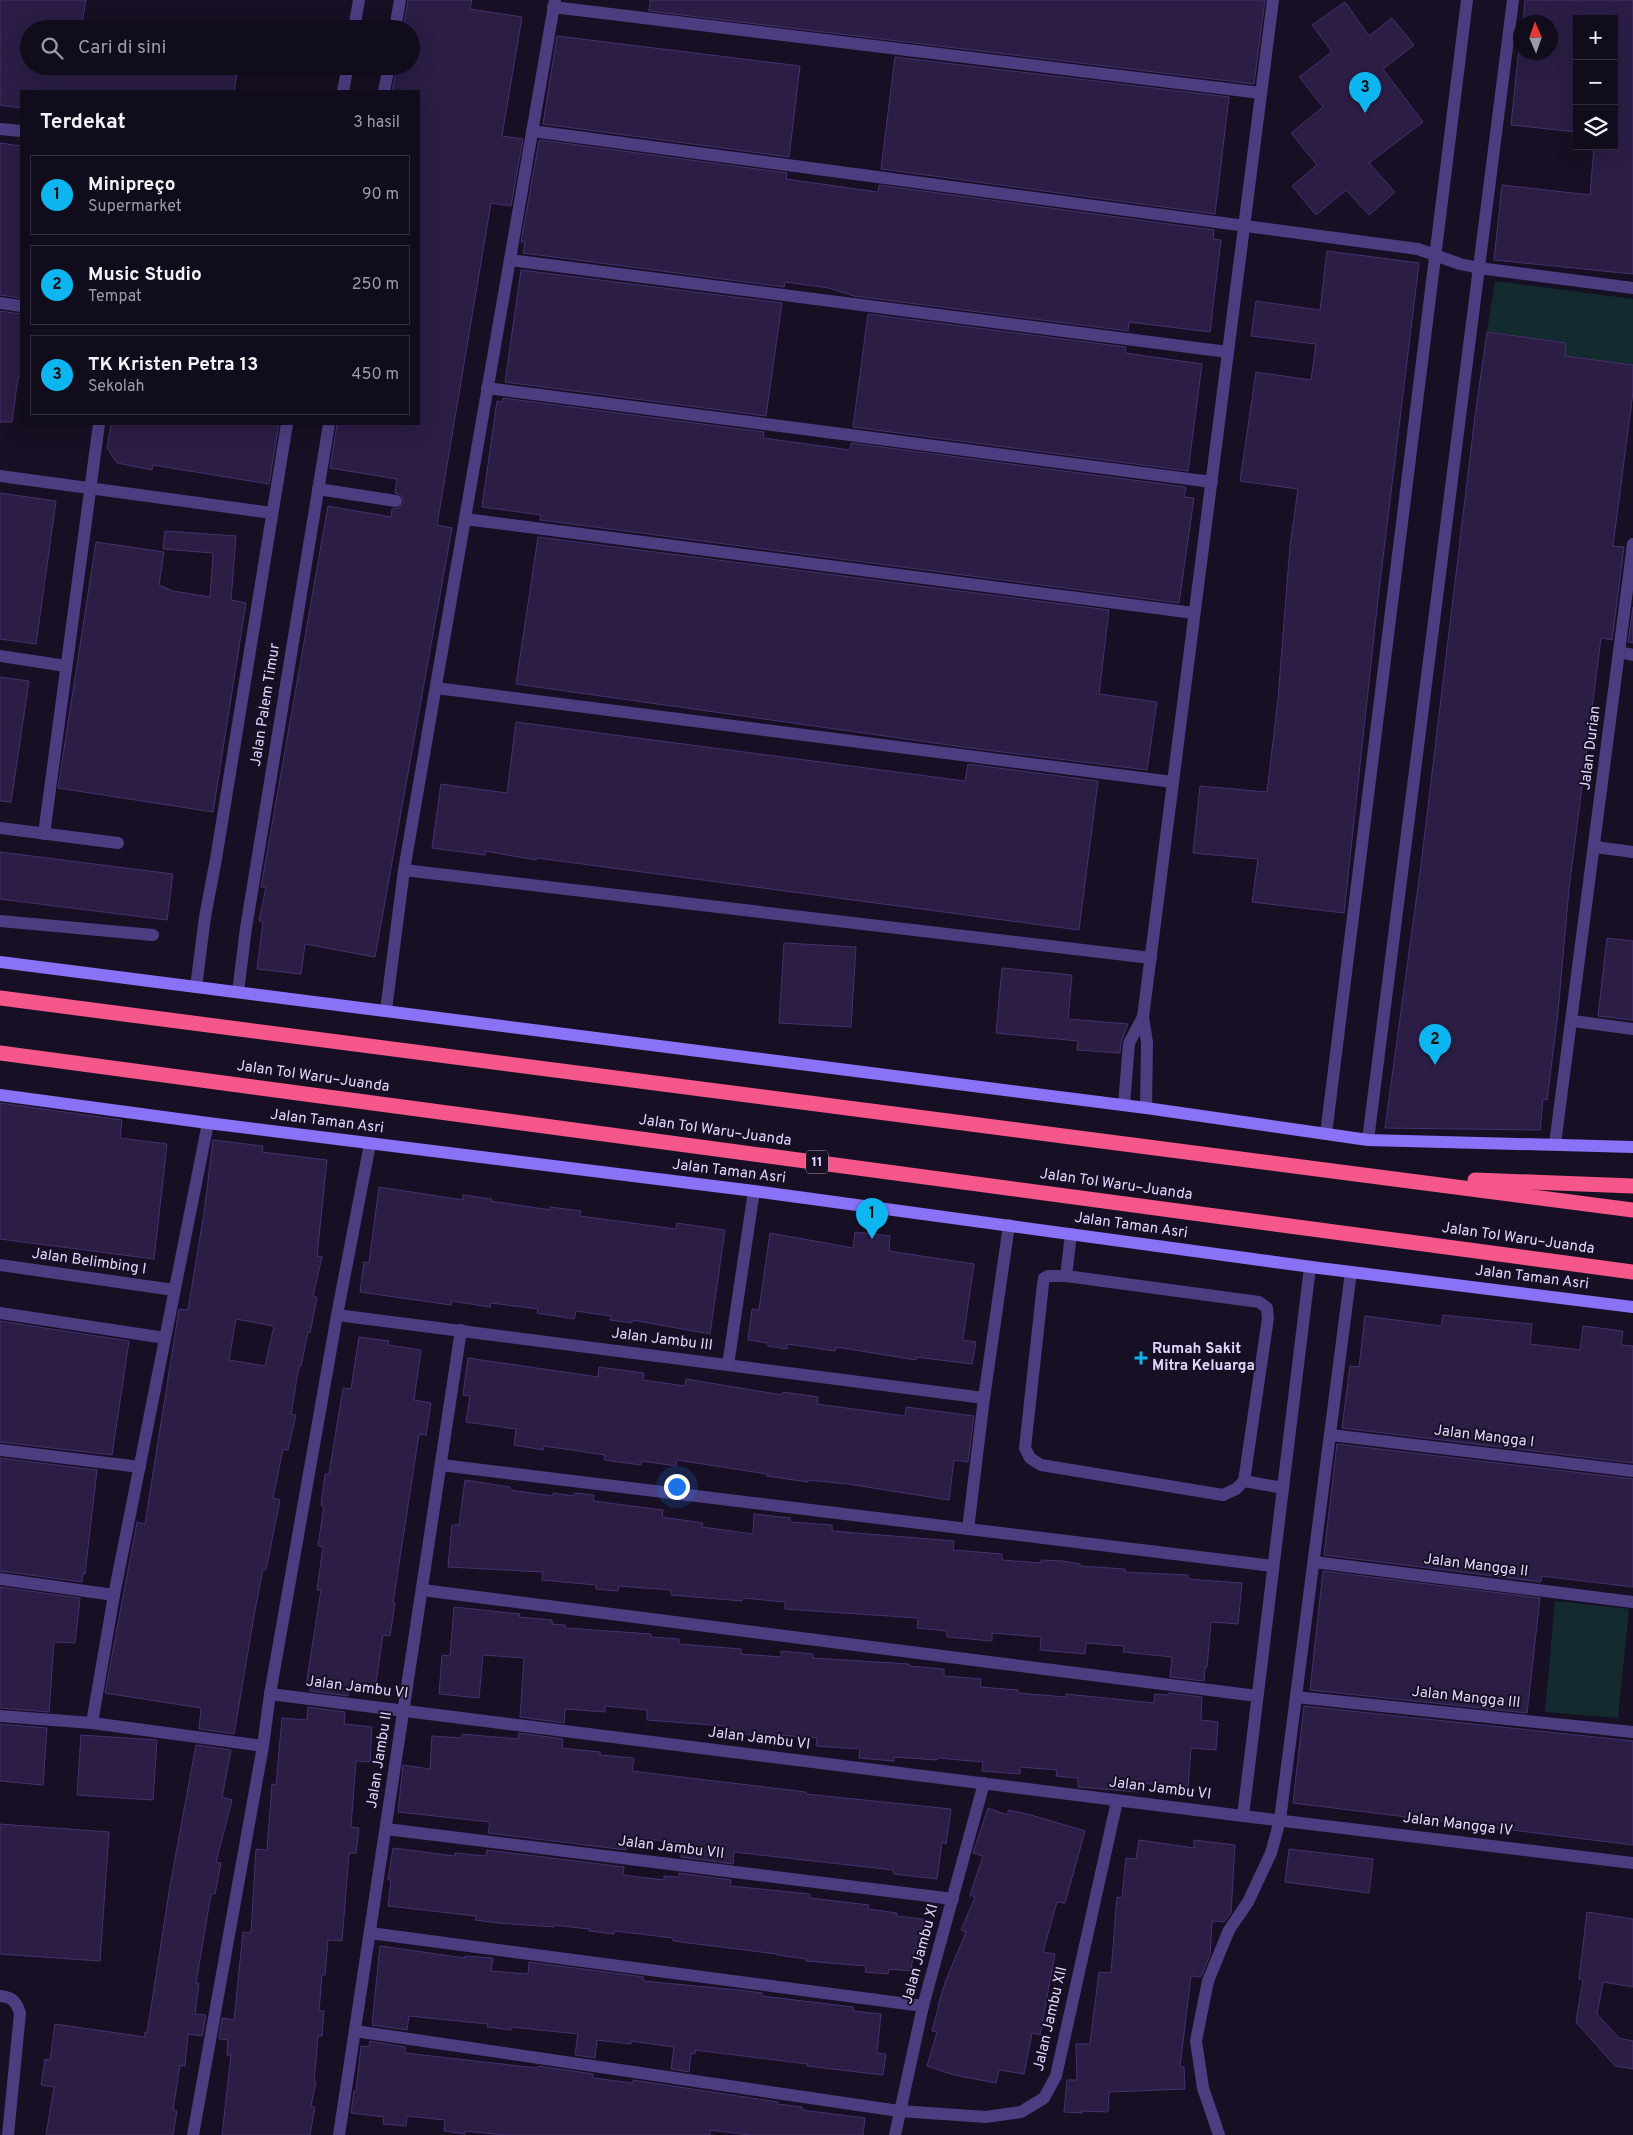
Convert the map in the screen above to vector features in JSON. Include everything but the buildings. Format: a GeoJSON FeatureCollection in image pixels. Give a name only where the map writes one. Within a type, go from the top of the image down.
{"type":"FeatureCollection","features":[{"type":"Feature","properties":{"kind":"highway"},"geometry":{"type":"LineString","coordinates":[[0,998],[1633,1210]]}},
{"type":"Feature","properties":{"kind":"highway","name":"Jalan Tol Waru–Juanda"},"geometry":{"type":"LineString","coordinates":[[0,1053],[1633,1272]]}},
{"type":"Feature","properties":{"kind":"highway"},"geometry":{"type":"LineString","coordinates":[[1386,1177],[1633,1186]]}},
{"type":"Feature","properties":{"kind":"main road"},"geometry":{"type":"LineString","coordinates":[[0,962],[1124,1105],[1368,1140],[1633,1147]]}},
{"type":"Feature","properties":{"kind":"main road","name":"Jalan Taman Asri"},"geometry":{"type":"LineString","coordinates":[[0,1095],[208,1124],[754,1191],[1310,1267],[1633,1306]]}},
{"type":"Feature","properties":{"kind":"street"},"geometry":{"type":"LineString","coordinates":[[356,20],[359,0]]}},
{"type":"Feature","properties":{"kind":"street"},"geometry":{"type":"LineString","coordinates":[[397,20],[400,0]]}},
{"type":"Feature","properties":{"kind":"street"},"geometry":{"type":"LineString","coordinates":[[1146,1108],[1147,1042],[1143,1017],[1273,0]]}},
{"type":"Feature","properties":{"kind":"street"},"geometry":{"type":"LineString","coordinates":[[1326,1134],[1467,0]]}},
{"type":"Feature","properties":{"kind":"street"},"geometry":{"type":"LineString","coordinates":[[1368,1140],[1513,0]]}},
{"type":"Feature","properties":{"kind":"street"},"geometry":{"type":"LineString","coordinates":[[386,1010],[404,870],[554,4],[1261,93]]}},
{"type":"Feature","properties":{"kind":"street"},"geometry":{"type":"LineString","coordinates":[[344,90],[347,75]]}},
{"type":"Feature","properties":{"kind":"street"},"geometry":{"type":"LineString","coordinates":[[384,90],[387,75]]}},
{"type":"Feature","properties":{"kind":"street"},"geometry":{"type":"LineString","coordinates":[[0,129],[20,132]]}},
{"type":"Feature","properties":{"kind":"street"},"geometry":{"type":"LineString","coordinates":[[532,130],[1418,249],[1460,264],[1479,268],[1633,288]]}},
{"type":"Feature","properties":{"kind":"street"},"geometry":{"type":"LineString","coordinates":[[510,260],[1228,352]]}},
{"type":"Feature","properties":{"kind":"street"},"geometry":{"type":"LineString","coordinates":[[0,303],[20,306]]}},
{"type":"Feature","properties":{"kind":"street"},"geometry":{"type":"LineString","coordinates":[[487,388],[1212,482]]}},
{"type":"Feature","properties":{"kind":"street"},"geometry":{"type":"LineString","coordinates":[[44,834],[99,425]]}},
{"type":"Feature","properties":{"kind":"street","name":"Jalan Palem Timur"},"geometry":{"type":"LineString","coordinates":[[196,988],[205,917],[287,425]]}},
{"type":"Feature","properties":{"kind":"street","name":"Jalan Palem Timur"},"geometry":{"type":"LineString","coordinates":[[238,992],[248,918],[329,425]]}},
{"type":"Feature","properties":{"kind":"street"},"geometry":{"type":"LineString","coordinates":[[0,476],[272,513]]}},
{"type":"Feature","properties":{"kind":"street"},"geometry":{"type":"LineString","coordinates":[[318,489],[396,501]]}},
{"type":"Feature","properties":{"kind":"street"},"geometry":{"type":"LineString","coordinates":[[465,519],[1194,613]]}},
{"type":"Feature","properties":{"kind":"street","name":"Jalan Durian"},"geometry":{"type":"LineString","coordinates":[[1555,1144],[1573,1021],[1633,544]]}},
{"type":"Feature","properties":{"kind":"street"},"geometry":{"type":"LineString","coordinates":[[1619,652],[1633,655]]}},
{"type":"Feature","properties":{"kind":"street"},"geometry":{"type":"LineString","coordinates":[[0,656],[66,666]]}},
{"type":"Feature","properties":{"kind":"street"},"geometry":{"type":"LineString","coordinates":[[436,688],[1173,782]]}},
{"type":"Feature","properties":{"kind":"street"},"geometry":{"type":"LineString","coordinates":[[0,828],[118,843]]}},
{"type":"Feature","properties":{"kind":"street"},"geometry":{"type":"LineString","coordinates":[[1595,847],[1633,852]]}},
{"type":"Feature","properties":{"kind":"street"},"geometry":{"type":"LineString","coordinates":[[404,870],[1151,958]]}},
{"type":"Feature","properties":{"kind":"street"},"geometry":{"type":"LineString","coordinates":[[0,921],[153,935]]}},
{"type":"Feature","properties":{"kind":"street"},"geometry":{"type":"LineString","coordinates":[[1124,1105],[1130,1043],[1143,1017]]}},
{"type":"Feature","properties":{"kind":"street"},"geometry":{"type":"LineString","coordinates":[[1573,1021],[1633,1029]]}},
{"type":"Feature","properties":{"kind":"street"},"geometry":{"type":"LineString","coordinates":[[92,1723],[114,1595],[208,1124]]}},
{"type":"Feature","properties":{"kind":"street"},"geometry":{"type":"LineString","coordinates":[[193,2135],[263,1746],[270,1694],[337,1315],[370,1144]]}},
{"type":"Feature","properties":{"kind":"street"},"geometry":{"type":"LineString","coordinates":[[728,1365],[754,1191]]}},
{"type":"Feature","properties":{"kind":"street"},"geometry":{"type":"LineString","coordinates":[[968,1529],[984,1398],[1009,1225]]}},
{"type":"Feature","properties":{"kind":"street"},"geometry":{"type":"LineString","coordinates":[[1066,1276],[1071,1234]]}},
{"type":"Feature","properties":{"kind":"street","name":"Jalan Belimbing I"},"geometry":{"type":"LineString","coordinates":[[0,1265],[174,1290]]}},
{"type":"Feature","properties":{"kind":"street"},"geometry":{"type":"LineString","coordinates":[[1243,1816],[1310,1267]]}},
{"type":"Feature","properties":{"kind":"street"},"geometry":{"type":"LineString","coordinates":[[1219,2135],[1203,2088],[1196,2041],[1208,1981],[1229,1930],[1248,1902],[1271,1853],[1280,1820],[1352,1272]]}},
{"type":"Feature","properties":{"kind":"street"},"geometry":{"type":"LineString","coordinates":[[1048,1276],[1066,1276],[1259,1302],[1266,1308],[1268,1318],[1244,1481],[1236,1489],[1223,1495],[1041,1465],[1030,1458],[1025,1448],[1044,1278],[1048,1276]]}},
{"type":"Feature","properties":{"kind":"street"},"geometry":{"type":"LineString","coordinates":[[0,1314],[165,1338]]}},
{"type":"Feature","properties":{"kind":"street","name":"Jalan Jambu III"},"geometry":{"type":"LineString","coordinates":[[337,1315],[984,1398]]}},
{"type":"Feature","properties":{"kind":"street","name":"Jalan Jambu II"},"geometry":{"type":"LineString","coordinates":[[339,2135],[461,1330]]}},
{"type":"Feature","properties":{"kind":"street","name":"Jalan Mangga I"},"geometry":{"type":"LineString","coordinates":[[1331,1435],[1633,1471]]}},
{"type":"Feature","properties":{"kind":"street"},"geometry":{"type":"LineString","coordinates":[[0,1450],[140,1468]]}},
{"type":"Feature","properties":{"kind":"street"},"geometry":{"type":"LineString","coordinates":[[441,1465],[1273,1566]]}},
{"type":"Feature","properties":{"kind":"street"},"geometry":{"type":"LineString","coordinates":[[1244,1481],[1283,1488]]}},
{"type":"Feature","properties":{"kind":"street","name":"Jalan Mangga II"},"geometry":{"type":"LineString","coordinates":[[1314,1562],[1633,1602]]}},
{"type":"Feature","properties":{"kind":"street"},"geometry":{"type":"LineString","coordinates":[[0,1579],[114,1595]]}},
{"type":"Feature","properties":{"kind":"street"},"geometry":{"type":"LineString","coordinates":[[422,1590],[1257,1696]]}},
{"type":"Feature","properties":{"kind":"street","name":"Jalan Jambu VI"},"geometry":{"type":"LineString","coordinates":[[270,1694],[1280,1820]]}},
{"type":"Feature","properties":{"kind":"street","name":"Jalan Mangga III"},"geometry":{"type":"LineString","coordinates":[[1296,1697],[1633,1732]]}},
{"type":"Feature","properties":{"kind":"street"},"geometry":{"type":"LineString","coordinates":[[0,1716],[92,1723],[263,1746]]}},
{"type":"Feature","properties":{"kind":"street","name":"Jalan Jambu XI"},"geometry":{"type":"LineString","coordinates":[[895,2135],[923,2006],[984,1784]]}},
{"type":"Feature","properties":{"kind":"street","name":"Jalan Jambu XII"},"geometry":{"type":"LineString","coordinates":[[355,2031],[899,2111],[986,2117],[1021,2112],[1044,2098],[1056,2076],[1117,1800]]}},
{"type":"Feature","properties":{"kind":"street","name":"Jalan Mangga IV"},"geometry":{"type":"LineString","coordinates":[[1280,1820],[1633,1863]]}},
{"type":"Feature","properties":{"kind":"street","name":"Jalan Jambu VII"},"geometry":{"type":"LineString","coordinates":[[386,1829],[953,1899]]}},
{"type":"Feature","properties":{"kind":"street"},"geometry":{"type":"LineString","coordinates":[[370,1933],[923,2006]]}},
{"type":"Feature","properties":{"kind":"street"},"geometry":{"type":"LineString","coordinates":[[0,1996],[9,1996],[14,2000],[20,2013],[5,2121],[8,2135]]}},
{"type":"Feature","properties":{"kind":"green space"},"geometry":{"type":"Polygon","coordinates":[[[1495,281],[1633,299],[1633,365],[1565,356],[1566,343],[1487,332],[1495,281]]]}},
{"type":"Feature","properties":{"kind":"green space"},"geometry":{"type":"Polygon","coordinates":[[[1555,1601],[1629,1609],[1618,1718],[1545,1712],[1555,1601]]]}},
{"type":"Feature","properties":{"kind":"place","name":"TK Kristen Petra 13"},"geometry":{"type":"Point","coordinates":[1365,113]}},
{"type":"Feature","properties":{"kind":"place","name":"Music Studio"},"geometry":{"type":"Point","coordinates":[1435,1065]}},
{"type":"Feature","properties":{"kind":"place","name":"Minipreço"},"geometry":{"type":"Point","coordinates":[872,1239]}},
{"type":"Feature","properties":{"kind":"place","name":"Rumah Sakit Mitra Keluarga"},"geometry":{"type":"Point","coordinates":[1141,1358]}}]}
